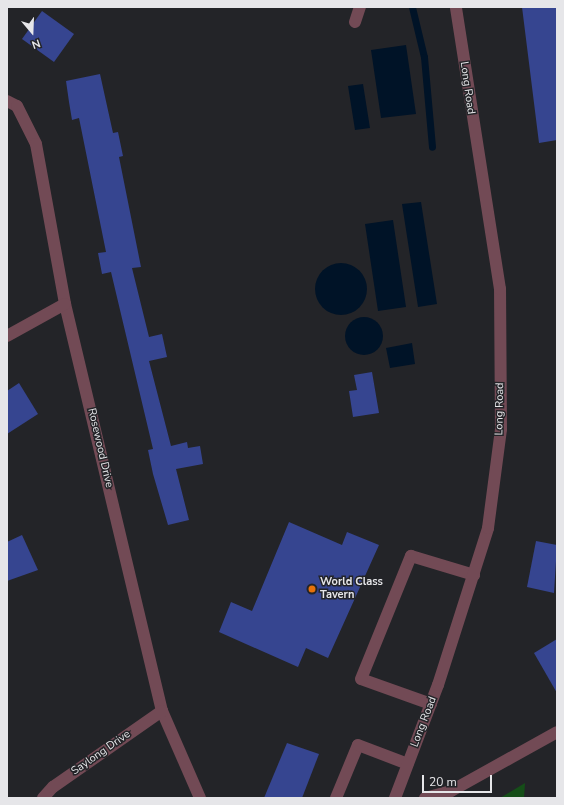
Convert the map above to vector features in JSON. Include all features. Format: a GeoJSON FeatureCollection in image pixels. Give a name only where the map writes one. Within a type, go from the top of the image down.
{"type":"FeatureCollection","features":[{"type":"Feature","properties":{"kind":"street"},"geometry":{"type":"LineString","coordinates":[[355,22],[360,7]]}},
{"type":"Feature","properties":{"kind":"street","name":"Long Road"},"geometry":{"type":"LineString","coordinates":[[395,798],[430,704],[474,575],[488,528],[501,429],[500,289],[456,7]]}},
{"type":"Feature","properties":{"kind":"street","name":"Rosewood Drive"},"geometry":{"type":"LineString","coordinates":[[7,101],[17,106],[36,144],[65,304],[162,711],[200,798]]}},
{"type":"Feature","properties":{"kind":"street"},"geometry":{"type":"LineString","coordinates":[[7,336],[65,304]]}},
{"type":"Feature","properties":{"kind":"street"},"geometry":{"type":"LineString","coordinates":[[430,704],[361,679],[411,556],[474,575]]}},
{"type":"Feature","properties":{"kind":"street","name":"Saylong Drive"},"geometry":{"type":"LineString","coordinates":[[44,798],[52,787],[162,711]]}},
{"type":"Feature","properties":{"kind":"street"},"geometry":{"type":"LineString","coordinates":[[425,798],[451,791],[557,732]]}},
{"type":"Feature","properties":{"kind":"street"},"geometry":{"type":"LineString","coordinates":[[336,798],[358,745],[408,764]]}},
{"type":"Feature","properties":{"kind":"green space"},"geometry":{"type":"Polygon","coordinates":[[[525,783],[524,798],[500,798],[525,783]]]}},
{"type":"Feature","properties":{"kind":"water"},"geometry":{"type":"Polygon","coordinates":[[[406,45],[416,114],[381,118],[371,50],[406,45]]]}},
{"type":"Feature","properties":{"kind":"water"},"geometry":{"type":"Polygon","coordinates":[[[363,84],[370,128],[355,130],[348,86],[363,84]]]}},
{"type":"Feature","properties":{"kind":"water"},"geometry":{"type":"Polygon","coordinates":[[[421,202],[437,304],[418,307],[402,204],[421,202]]]}},
{"type":"Feature","properties":{"kind":"water"},"geometry":{"type":"Polygon","coordinates":[[[393,220],[406,307],[378,311],[365,224],[393,220]]]}},
{"type":"Feature","properties":{"kind":"water"},"geometry":{"type":"Polygon","coordinates":[[[336,263],[346,263],[360,270],[367,284],[367,294],[360,308],[346,315],[336,315],[326,311],[319,304],[315,294],[315,284],[319,274],[326,267],[336,263]]]}},
{"type":"Feature","properties":{"kind":"water"},"geometry":{"type":"Polygon","coordinates":[[[360,317],[368,317],[378,322],[382,329],[382,343],[378,350],[368,355],[360,355],[350,350],[348,347],[345,340],[345,332],[350,322],[353,320],[360,317]]]}},
{"type":"Feature","properties":{"kind":"water"},"geometry":{"type":"Polygon","coordinates":[[[412,343],[415,364],[390,368],[386,348],[412,343]]]}},
{"type":"Feature","properties":{"kind":"building"},"geometry":{"type":"Polygon","coordinates":[[[522,7],[557,7],[557,140],[539,143],[522,7]]]}},
{"type":"Feature","properties":{"kind":"building"},"geometry":{"type":"Polygon","coordinates":[[[42,11],[74,34],[54,62],[22,39],[42,11]]]}},
{"type":"Feature","properties":{"kind":"building"},"geometry":{"type":"Polygon","coordinates":[[[100,74],[113,133],[118,132],[123,156],[119,157],[141,267],[132,268],[149,337],[162,334],[167,357],[149,361],[171,446],[187,442],[188,448],[200,446],[203,464],[176,469],[189,520],[168,525],[153,474],[148,450],[153,449],[111,272],[102,274],[98,253],[106,252],[79,118],[72,120],[69,102],[66,81],[100,74]]]}},
{"type":"Feature","properties":{"kind":"building"},"geometry":{"type":"Polygon","coordinates":[[[372,372],[379,413],[353,417],[349,391],[357,390],[354,375],[372,372]]]}},
{"type":"Feature","properties":{"kind":"building"},"geometry":{"type":"Polygon","coordinates":[[[19,383],[38,414],[7,434],[7,391],[19,383]]]}},
{"type":"Feature","properties":{"kind":"building"},"geometry":{"type":"Polygon","coordinates":[[[289,522],[342,545],[347,532],[379,545],[328,658],[306,648],[298,667],[219,632],[231,602],[252,611],[289,522]]]}},
{"type":"Feature","properties":{"kind":"building"},"geometry":{"type":"Polygon","coordinates":[[[22,535],[38,570],[7,581],[7,542],[22,535]]]}},
{"type":"Feature","properties":{"kind":"building"},"geometry":{"type":"Polygon","coordinates":[[[536,541],[557,545],[554,593],[527,587],[536,541]]]}},
{"type":"Feature","properties":{"kind":"building"},"geometry":{"type":"Polygon","coordinates":[[[557,639],[557,693],[534,653],[557,639]]]}},
{"type":"Feature","properties":{"kind":"building"},"geometry":{"type":"Polygon","coordinates":[[[287,743],[319,754],[302,798],[264,798],[287,743]]]}},
{"type":"Feature","properties":{"kind":"waterway"},"geometry":{"type":"LineString","coordinates":[[412,7],[424,57],[432,147]]}},
{"type":"Feature","properties":{"kind":"place","name":"World Class Tavern"},"geometry":{"type":"Point","coordinates":[312,589]}}]}
